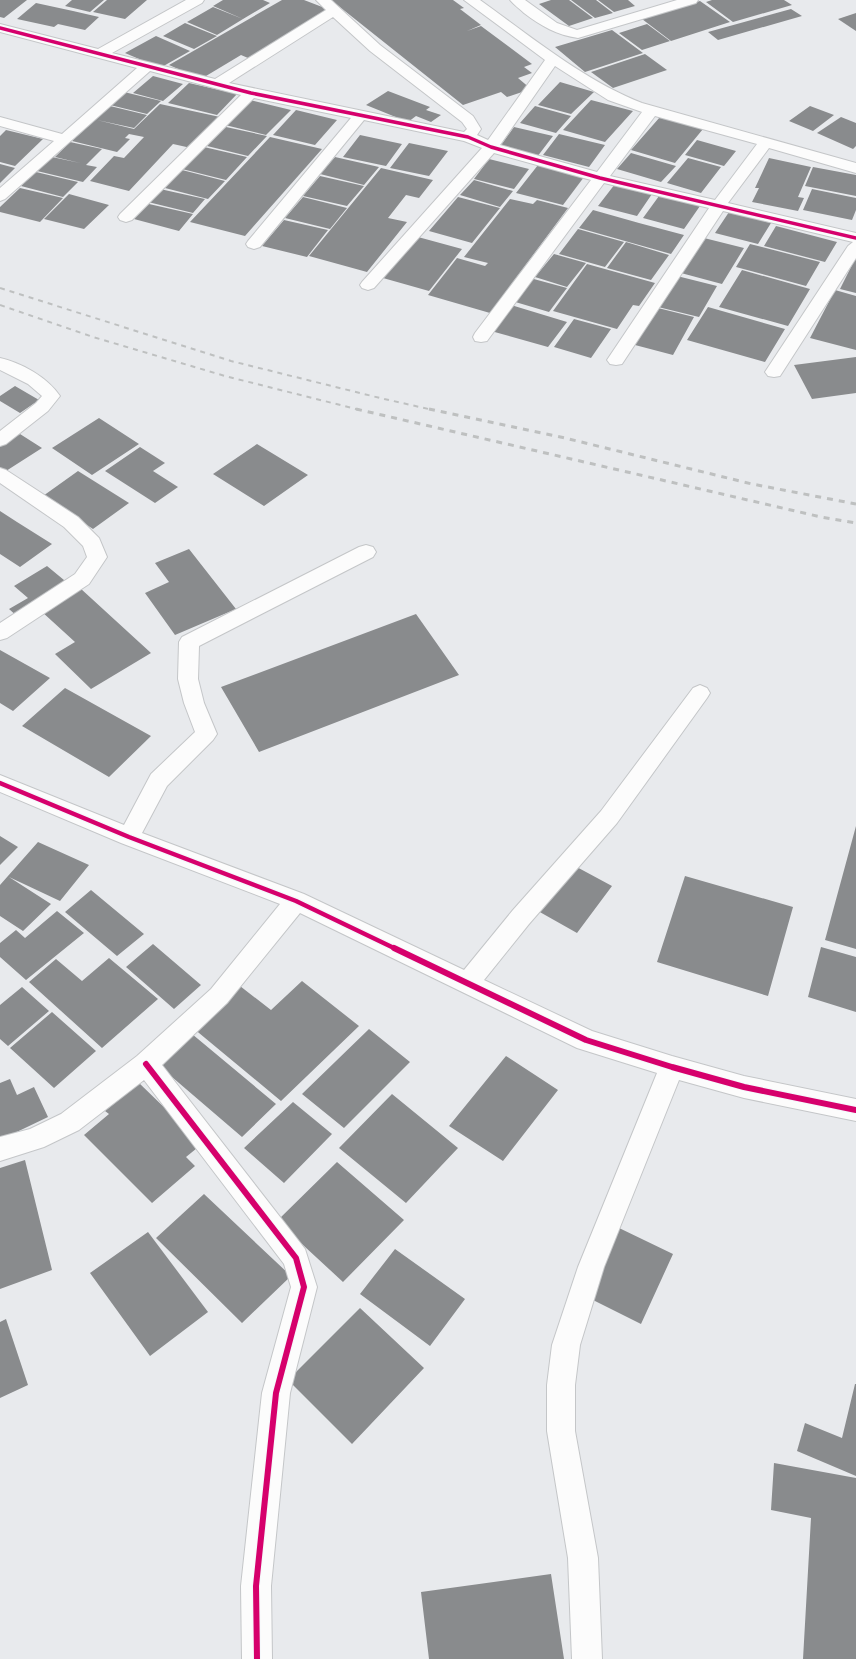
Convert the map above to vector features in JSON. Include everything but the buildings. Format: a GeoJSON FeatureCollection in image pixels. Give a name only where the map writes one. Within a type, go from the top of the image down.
{"type":"FeatureCollection","features":[{"type":"Feature","properties":{"kind":"street"},"geometry":{"type":"LineString","coordinates":[[168,0],[192,2]]}},
{"type":"Feature","properties":{"kind":"street"},"geometry":{"type":"LineString","coordinates":[[323,0],[375,48],[468,118],[474,129],[468,137]]}},
{"type":"Feature","properties":{"kind":"street"},"geometry":{"type":"LineString","coordinates":[[471,0],[554,59],[613,97],[856,168]]}},
{"type":"Feature","properties":{"kind":"street"},"geometry":{"type":"LineString","coordinates":[[517,0],[556,29],[566,33],[578,34],[691,0]]}},
{"type":"Feature","properties":{"kind":"street"},"geometry":{"type":"LineString","coordinates":[[100,54],[192,2]]}},
{"type":"Feature","properties":{"kind":"street"},"geometry":{"type":"LineString","coordinates":[[217,84],[335,10]]}},
{"type":"Feature","properties":{"kind":"street"},"geometry":{"type":"LineString","coordinates":[[0,28],[250,93],[468,137],[491,147],[600,178],[856,238]]}},
{"type":"Feature","properties":{"kind":"street"},"geometry":{"type":"LineString","coordinates":[[368,285],[491,147],[554,59]]}},
{"type":"Feature","properties":{"kind":"street"},"geometry":{"type":"LineString","coordinates":[[0,196],[148,66]]}},
{"type":"Feature","properties":{"kind":"street"},"geometry":{"type":"LineString","coordinates":[[126,217],[250,93]]}},
{"type":"Feature","properties":{"kind":"street"},"geometry":{"type":"LineString","coordinates":[[481,337],[652,109]]}},
{"type":"Feature","properties":{"kind":"street"},"geometry":{"type":"LineString","coordinates":[[254,244],[361,115]]}},
{"type":"Feature","properties":{"kind":"street"},"geometry":{"type":"LineString","coordinates":[[0,122],[64,139]]}},
{"type":"Feature","properties":{"kind":"street"},"geometry":{"type":"LineString","coordinates":[[616,360],[719,205],[766,142]]}},
{"type":"Feature","properties":{"kind":"street"},"geometry":{"type":"LineString","coordinates":[[774,372],[856,246]]}},
{"type":"Feature","properties":{"kind":"street"},"geometry":{"type":"LineString","coordinates":[[0,363],[37,382],[46,389],[51,396],[42,406],[0,440]]}},
{"type":"Feature","properties":{"kind":"street"},"geometry":{"type":"LineString","coordinates":[[0,474],[71,522],[92,543],[97,557],[82,579],[0,633]]}},
{"type":"Feature","properties":{"kind":"street"},"geometry":{"type":"LineString","coordinates":[[128,837],[159,780],[206,734],[194,703],[188,679],[190,642],[366,552]]}},
{"type":"Feature","properties":{"kind":"street"},"geometry":{"type":"LineString","coordinates":[[467,984],[521,917],[609,817],[700,693]]}},
{"type":"Feature","properties":{"kind":"street"},"geometry":{"type":"LineString","coordinates":[[0,783],[128,837],[296,901],[586,1040],[672,1067],[744,1087],[856,1110]]}},
{"type":"Feature","properties":{"kind":"street"},"geometry":{"type":"LineString","coordinates":[[0,1149],[35,1139],[70,1122],[146,1064],[219,996],[296,901]]}},
{"type":"Feature","properties":{"kind":"street"},"geometry":{"type":"LineString","coordinates":[[146,1064],[296,1258],[304,1287],[276,1392],[256,1586],[257,1659]]}},
{"type":"Feature","properties":{"kind":"street"},"geometry":{"type":"LineString","coordinates":[[587,1659],[582,1558],[561,1431],[561,1385],[566,1345],[590,1267],[672,1067]]}},
{"type":"Feature","properties":{"kind":"railway"},"geometry":{"type":"LineString","coordinates":[[0,288],[231,361],[433,410]]}},
{"type":"Feature","properties":{"kind":"railway"},"geometry":{"type":"LineString","coordinates":[[0,305],[93,337],[225,376],[356,409]]}},
{"type":"Feature","properties":{"kind":"railway"},"geometry":{"type":"LineString","coordinates":[[356,409],[821,517],[856,523]]}},
{"type":"Feature","properties":{"kind":"railway"},"geometry":{"type":"LineString","coordinates":[[429,409],[565,438],[752,484],[856,504]]}},
{"type":"Feature","properties":{"kind":"cycle path"},"geometry":{"type":"LineString","coordinates":[[0,28],[251,93],[468,137],[491,147],[600,178],[856,238]]}},
{"type":"Feature","properties":{"kind":"cycle path"},"geometry":{"type":"LineString","coordinates":[[0,783],[129,837],[296,901],[586,1040],[672,1067],[744,1087],[856,1110]]}},
{"type":"Feature","properties":{"kind":"cycle path"},"geometry":{"type":"LineString","coordinates":[[146,1064],[296,1258],[304,1287],[276,1393],[256,1586],[257,1659]]}}]}
